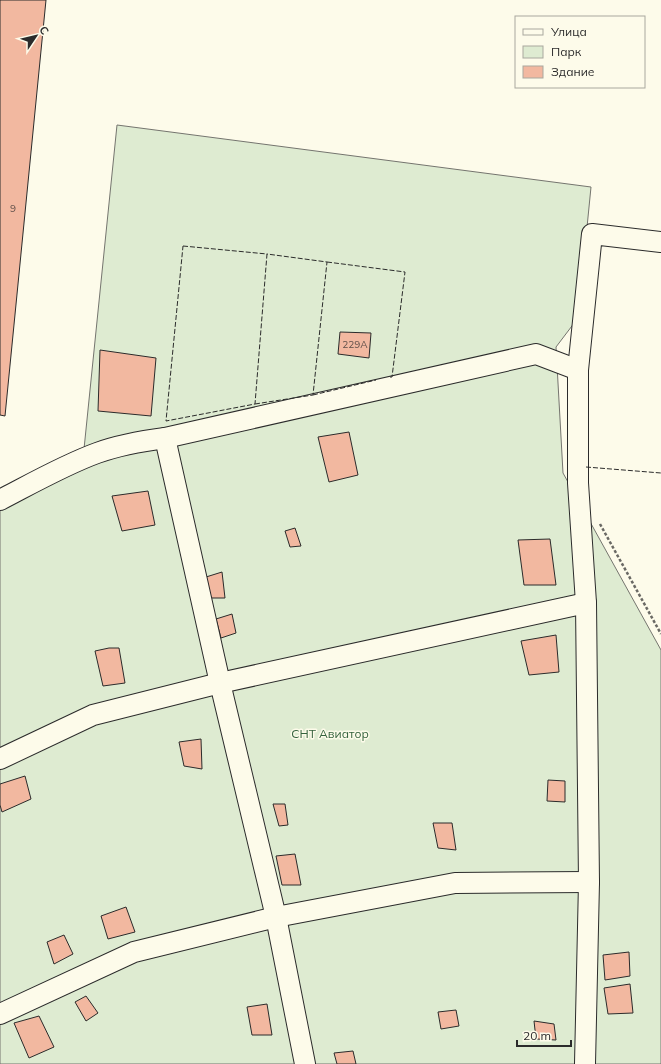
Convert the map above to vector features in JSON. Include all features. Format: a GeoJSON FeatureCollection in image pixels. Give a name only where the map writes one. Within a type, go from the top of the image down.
{"type":"FeatureCollection","features":[{"type":"Feature","properties":{"kind":"street"},"geometry":{"type":"LineString","coordinates":[[585,1064],[590,882],[586,603],[578,483],[578,370],[592,234],[661,242]]}},
{"type":"Feature","properties":{"kind":"street"},"geometry":{"type":"LineString","coordinates":[[0,500],[97,453],[140,441],[165,438],[536,354],[578,370]]}},
{"type":"Feature","properties":{"kind":"street"},"geometry":{"type":"LineString","coordinates":[[165,438],[220,683],[276,917],[305,1064]]}},
{"type":"Feature","properties":{"kind":"street"},"geometry":{"type":"LineString","coordinates":[[0,759],[93,716],[220,683],[586,603]]}},
{"type":"Feature","properties":{"kind":"street"},"geometry":{"type":"LineString","coordinates":[[0,1014],[134,952],[276,917],[455,883],[590,882]]}},
{"type":"Feature","properties":{"kind":"path"},"geometry":{"type":"LineString","coordinates":[[597,518],[661,634]]}},
{"type":"Feature","properties":{"kind":"green space","name":"СНТ Авиатор"},"geometry":{"type":"Polygon","coordinates":[[[117,125],[591,187],[578,318],[556,347],[563,473],[661,650],[661,1064],[0,1064],[0,492],[84,449],[117,125]]]}},
{"type":"Feature","properties":{"kind":"building"},"geometry":{"type":"Polygon","coordinates":[[[0,0],[46,0],[5,416],[0,415],[0,0]]]}},
{"type":"Feature","properties":{"kind":"building"},"geometry":{"type":"Polygon","coordinates":[[[340,332],[371,333],[369,358],[338,354],[340,332]]]}},
{"type":"Feature","properties":{"kind":"building"},"geometry":{"type":"Polygon","coordinates":[[[100,350],[156,358],[151,416],[98,411],[100,350]]]}},
{"type":"Feature","properties":{"kind":"building"},"geometry":{"type":"Polygon","coordinates":[[[349,432],[358,475],[329,482],[318,437],[349,432]]]}},
{"type":"Feature","properties":{"kind":"building"},"geometry":{"type":"Polygon","coordinates":[[[148,491],[155,525],[122,531],[112,496],[148,491]]]}},
{"type":"Feature","properties":{"kind":"building"},"geometry":{"type":"Polygon","coordinates":[[[295,528],[301,546],[290,547],[285,531],[295,528]]]}},
{"type":"Feature","properties":{"kind":"building"},"geometry":{"type":"Polygon","coordinates":[[[550,539],[556,585],[524,585],[518,540],[550,539]]]}},
{"type":"Feature","properties":{"kind":"building"},"geometry":{"type":"Polygon","coordinates":[[[222,572],[225,598],[211,598],[206,577],[222,572]]]}},
{"type":"Feature","properties":{"kind":"building"},"geometry":{"type":"Polygon","coordinates":[[[232,614],[236,633],[221,638],[216,619],[232,614]]]}},
{"type":"Feature","properties":{"kind":"building"},"geometry":{"type":"Polygon","coordinates":[[[556,635],[559,672],[529,675],[521,641],[556,635]]]}},
{"type":"Feature","properties":{"kind":"building"},"geometry":{"type":"Polygon","coordinates":[[[109,648],[119,648],[125,683],[103,686],[95,651],[109,648]]]}},
{"type":"Feature","properties":{"kind":"building"},"geometry":{"type":"Polygon","coordinates":[[[201,739],[202,769],[184,766],[179,742],[201,739]]]}},
{"type":"Feature","properties":{"kind":"building"},"geometry":{"type":"Polygon","coordinates":[[[25,776],[31,799],[2,812],[0,805],[0,784],[25,776]]]}},
{"type":"Feature","properties":{"kind":"building"},"geometry":{"type":"Polygon","coordinates":[[[548,780],[565,781],[565,802],[547,801],[548,780]]]}},
{"type":"Feature","properties":{"kind":"building"},"geometry":{"type":"Polygon","coordinates":[[[273,804],[285,804],[288,825],[279,826],[273,804]]]}},
{"type":"Feature","properties":{"kind":"building"},"geometry":{"type":"Polygon","coordinates":[[[433,823],[452,823],[456,850],[438,848],[433,823]]]}},
{"type":"Feature","properties":{"kind":"building"},"geometry":{"type":"Polygon","coordinates":[[[295,854],[301,885],[282,885],[276,856],[295,854]]]}},
{"type":"Feature","properties":{"kind":"building"},"geometry":{"type":"Polygon","coordinates":[[[126,907],[135,932],[108,939],[101,916],[126,907]]]}},
{"type":"Feature","properties":{"kind":"building"},"geometry":{"type":"Polygon","coordinates":[[[64,935],[73,954],[54,964],[47,942],[64,935]]]}},
{"type":"Feature","properties":{"kind":"building"},"geometry":{"type":"Polygon","coordinates":[[[629,952],[630,976],[605,980],[603,955],[629,952]]]}},
{"type":"Feature","properties":{"kind":"building"},"geometry":{"type":"Polygon","coordinates":[[[630,984],[633,1013],[608,1014],[604,988],[630,984]]]}},
{"type":"Feature","properties":{"kind":"building"},"geometry":{"type":"Polygon","coordinates":[[[86,996],[98,1013],[86,1021],[75,1002],[86,996]]]}},
{"type":"Feature","properties":{"kind":"building"},"geometry":{"type":"Polygon","coordinates":[[[267,1004],[272,1035],[252,1035],[247,1007],[267,1004]]]}},
{"type":"Feature","properties":{"kind":"building"},"geometry":{"type":"Polygon","coordinates":[[[456,1010],[459,1026],[441,1029],[438,1012],[456,1010]]]}},
{"type":"Feature","properties":{"kind":"building"},"geometry":{"type":"Polygon","coordinates":[[[39,1016],[54,1047],[29,1058],[14,1023],[39,1016]]]}},
{"type":"Feature","properties":{"kind":"building"},"geometry":{"type":"Polygon","coordinates":[[[534,1021],[554,1024],[556,1040],[536,1039],[534,1021]]]}},
{"type":"Feature","properties":{"kind":"building"},"geometry":{"type":"Polygon","coordinates":[[[353,1051],[356,1064],[337,1064],[334,1053],[353,1051]]]}},
{"type":"Feature","properties":{"kind":"fence"},"geometry":{"type":"LineString","coordinates":[[183,246],[267,254],[255,404],[166,421],[183,246]]}},
{"type":"Feature","properties":{"kind":"fence"},"geometry":{"type":"LineString","coordinates":[[255,404],[313,395],[327,262],[267,254]]}},
{"type":"Feature","properties":{"kind":"fence"},"geometry":{"type":"LineString","coordinates":[[327,262],[405,272],[392,377],[390,377]]}},
{"type":"Feature","properties":{"kind":"fence"},"geometry":{"type":"LineString","coordinates":[[313,395],[376,380]]}},
{"type":"Feature","properties":{"kind":"fence"},"geometry":{"type":"LineString","coordinates":[[586,467],[661,473]]}}]}
